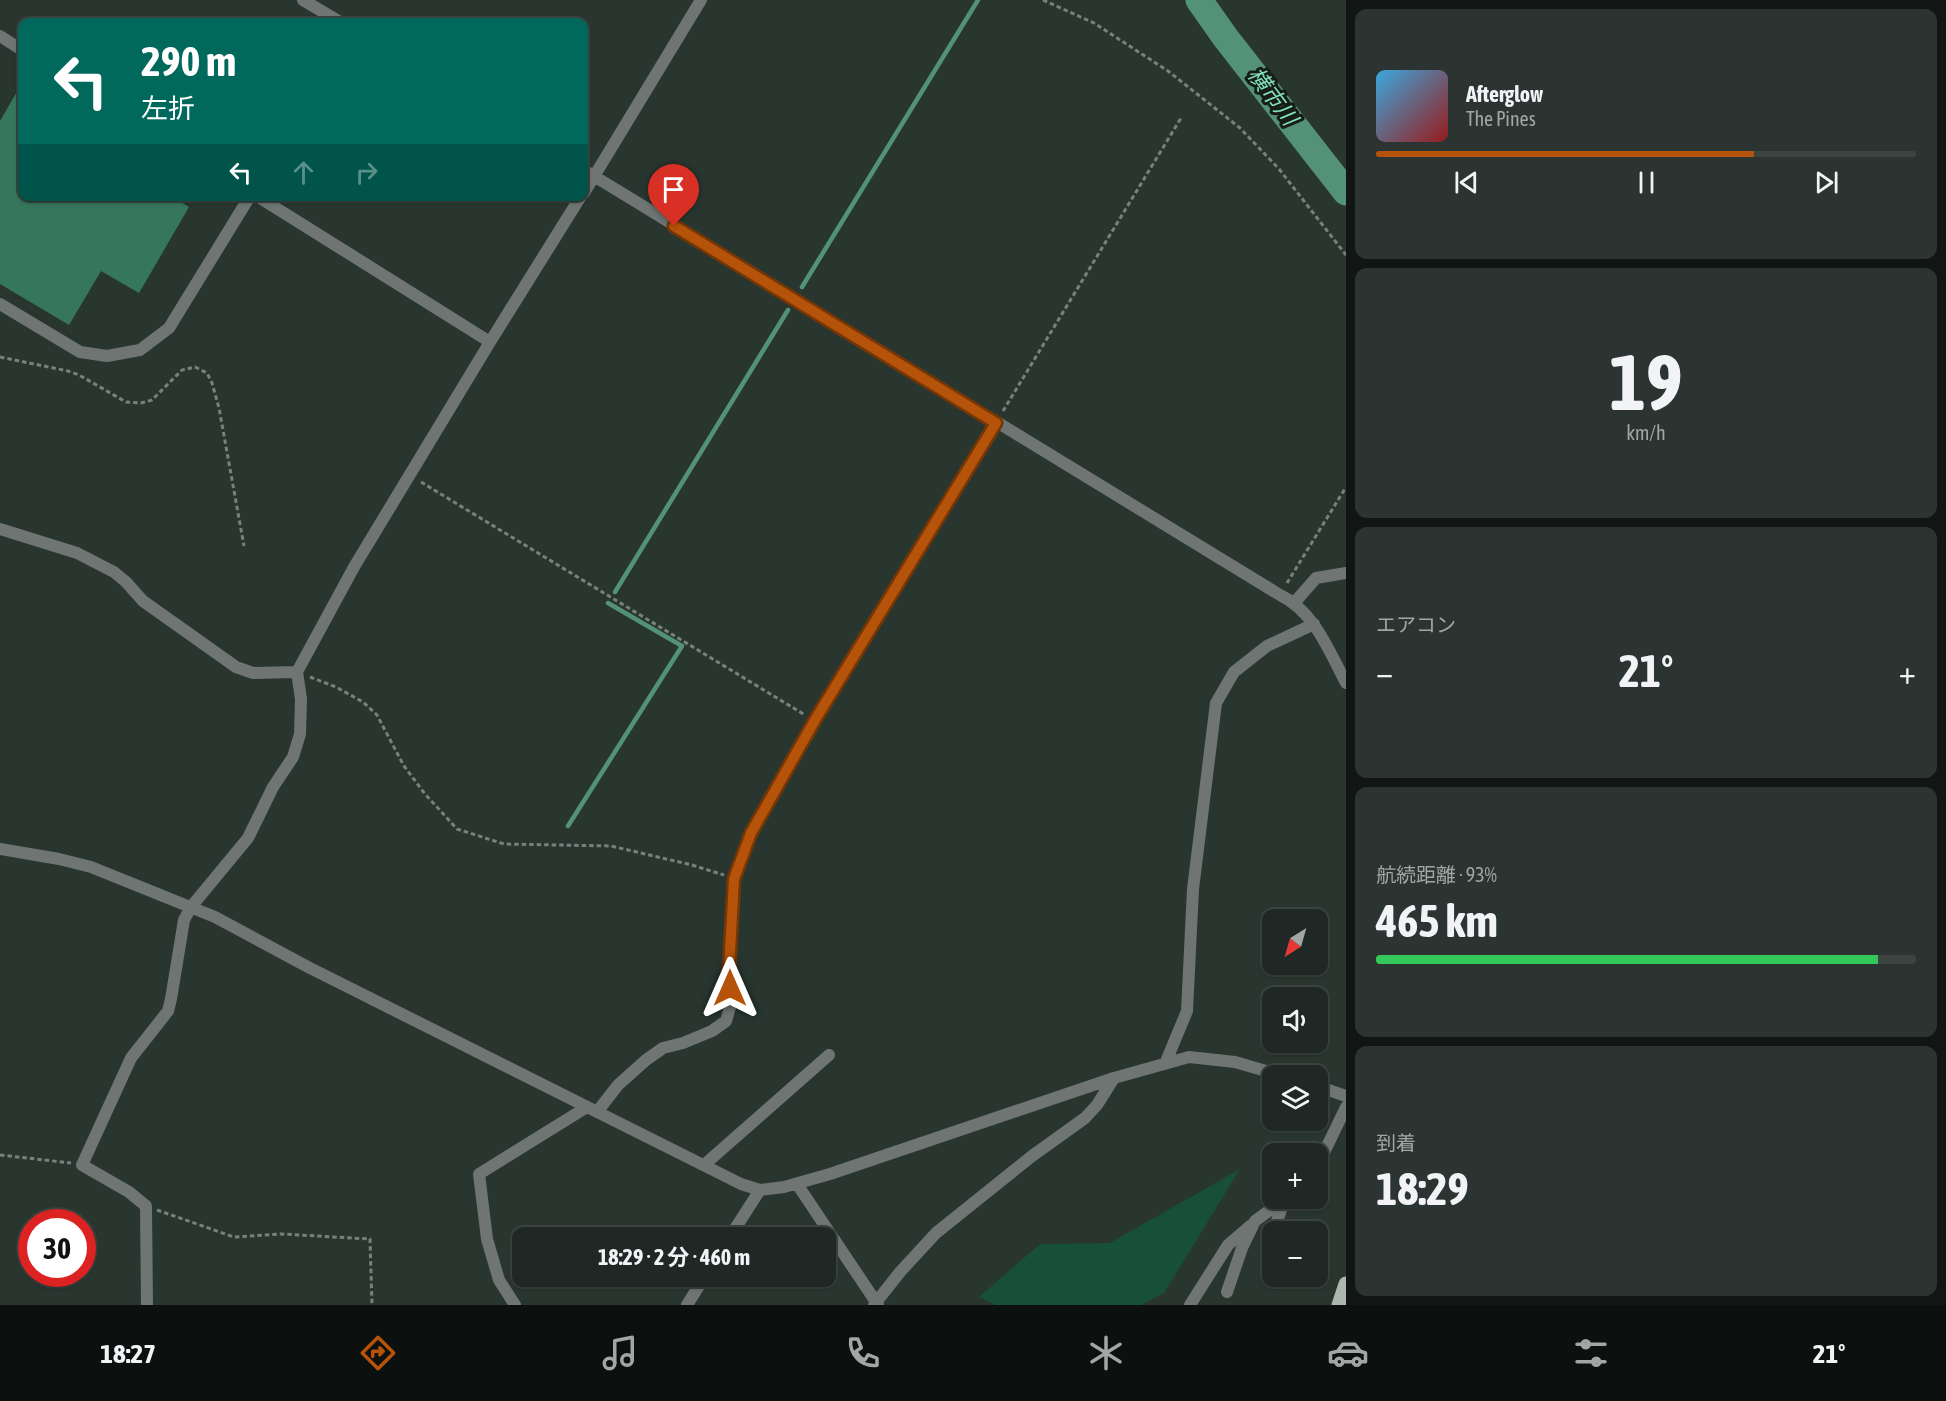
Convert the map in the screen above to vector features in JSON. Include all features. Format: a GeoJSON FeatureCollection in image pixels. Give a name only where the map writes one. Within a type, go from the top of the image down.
{"type":"FeatureCollection","features":[{"type":"Feature","properties":{"kind":"main road"},"geometry":{"type":"LineString","coordinates":[[1339,1305],[1346,1284]]}},
{"type":"Feature","properties":{"kind":"street"},"geometry":{"type":"LineString","coordinates":[[303,0],[333,18]]}},
{"type":"Feature","properties":{"kind":"street"},"geometry":{"type":"LineString","coordinates":[[701,0],[589,174],[1294,602],[1314,624],[1346,683]]}},
{"type":"Feature","properties":{"kind":"street"},"geometry":{"type":"LineString","coordinates":[[0,36],[18,47]]}},
{"type":"Feature","properties":{"kind":"street"},"geometry":{"type":"LineString","coordinates":[[0,304],[80,352],[107,356],[140,350],[169,328],[247,201]]}},
{"type":"Feature","properties":{"kind":"street"},"geometry":{"type":"LineString","coordinates":[[265,201],[490,342]]}},
{"type":"Feature","properties":{"kind":"street"},"geometry":{"type":"LineString","coordinates":[[147,1305],[146,1206],[129,1192],[82,1164],[131,1058],[168,1011],[184,920],[191,907],[248,838],[273,787],[293,757],[300,734],[301,699],[297,672],[354,567],[578,201]]}},
{"type":"Feature","properties":{"kind":"street"},"geometry":{"type":"LineString","coordinates":[[515,1305],[499,1280],[487,1239],[479,1174],[592,1110],[646,1060],[663,1048],[683,1043],[712,1031],[726,1021],[730,1007],[729,970],[734,879],[751,833],[815,720],[996,423]]}},
{"type":"Feature","properties":{"kind":"street"},"geometry":{"type":"LineString","coordinates":[[0,529],[77,553],[114,572],[143,601],[236,667],[253,673],[297,672]]}},
{"type":"Feature","properties":{"kind":"street"},"geometry":{"type":"LineString","coordinates":[[1294,602],[1316,578],[1346,573]]}},
{"type":"Feature","properties":{"kind":"street"},"geometry":{"type":"LineString","coordinates":[[1165,1064],[1187,1011],[1193,889],[1216,703],[1234,672],[1267,646],[1314,624]]}},
{"type":"Feature","properties":{"kind":"street"},"geometry":{"type":"LineString","coordinates":[[0,849],[91,867],[191,907],[592,1110],[741,1184],[760,1190],[784,1187],[830,1174],[1114,1078],[1189,1057],[1235,1062],[1262,1070]]}},
{"type":"Feature","properties":{"kind":"street"},"geometry":{"type":"LineString","coordinates":[[704,1165],[830,1055]]}},
{"type":"Feature","properties":{"kind":"street"},"geometry":{"type":"LineString","coordinates":[[797,1184],[876,1304],[900,1272],[936,1233],[1032,1156],[1085,1118],[1097,1105],[1114,1078]]}},
{"type":"Feature","properties":{"kind":"street"},"geometry":{"type":"LineString","coordinates":[[1328,1090],[1346,1096]]}},
{"type":"Feature","properties":{"kind":"street"},"geometry":{"type":"LineString","coordinates":[[1328,1144],[1346,1107]]}},
{"type":"Feature","properties":{"kind":"street"},"geometry":{"type":"LineString","coordinates":[[736,1227],[760,1190]]}},
{"type":"Feature","properties":{"kind":"street"},"geometry":{"type":"LineString","coordinates":[[1190,1305],[1228,1245],[1271,1209]]}},
{"type":"Feature","properties":{"kind":"street"},"geometry":{"type":"LineString","coordinates":[[1227,1292],[1242,1248],[1255,1221]]}},
{"type":"Feature","properties":{"kind":"street"},"geometry":{"type":"LineString","coordinates":[[687,1305],[698,1287]]}},
{"type":"Feature","properties":{"kind":"path"},"geometry":{"type":"LineString","coordinates":[[1043,0],[1094,23],[1168,71],[1240,128],[1280,169],[1346,255]]}},
{"type":"Feature","properties":{"kind":"path"},"geometry":{"type":"LineString","coordinates":[[996,423],[1181,118]]}},
{"type":"Feature","properties":{"kind":"path"},"geometry":{"type":"LineString","coordinates":[[0,357],[68,371],[126,402],[141,403],[152,400],[182,370],[195,367],[207,373],[219,408],[244,546]]}},
{"type":"Feature","properties":{"kind":"path"},"geometry":{"type":"LineString","coordinates":[[410,475],[815,720]]}},
{"type":"Feature","properties":{"kind":"path"},"geometry":{"type":"LineString","coordinates":[[1280,595],[1346,487]]}},
{"type":"Feature","properties":{"kind":"path"},"geometry":{"type":"LineString","coordinates":[[297,672],[336,687],[363,702],[377,715],[404,766],[425,794],[457,829],[504,844],[611,846],[692,864],[734,879]]}},
{"type":"Feature","properties":{"kind":"path"},"geometry":{"type":"LineString","coordinates":[[0,1155],[82,1164]]}},
{"type":"Feature","properties":{"kind":"path"},"geometry":{"type":"LineString","coordinates":[[146,1206],[234,1237],[281,1234],[370,1239],[372,1305]]}},
{"type":"Feature","properties":{"kind":"green space"},"geometry":{"type":"Polygon","coordinates":[[[1240,1169],[1164,1293],[1141,1305],[996,1305],[979,1297],[1040,1244],[1110,1243],[1240,1169]]]}},
{"type":"Feature","properties":{"kind":"building"},"geometry":{"type":"Polygon","coordinates":[[[18,90],[18,201],[179,201],[189,207],[139,293],[101,271],[69,325],[0,284],[0,121],[18,90]]]}},
{"type":"Feature","properties":{"kind":"waterway"},"geometry":{"type":"LineString","coordinates":[[802,287],[978,0]]}},
{"type":"Feature","properties":{"kind":"waterway","name":"横市川"},"geometry":{"type":"LineString","coordinates":[[1199,0],[1225,37],[1346,192]]}},
{"type":"Feature","properties":{"kind":"waterway"},"geometry":{"type":"LineString","coordinates":[[615,592],[788,310]]}},
{"type":"Feature","properties":{"kind":"waterway"},"geometry":{"type":"LineString","coordinates":[[568,826],[682,646],[608,603]]}},
{"type":"Feature","properties":{"kind":"route"},"geometry":{"type":"LineString","coordinates":[[674,226],[996,423],[815,720],[751,833],[734,879],[730,988]]}}]}
